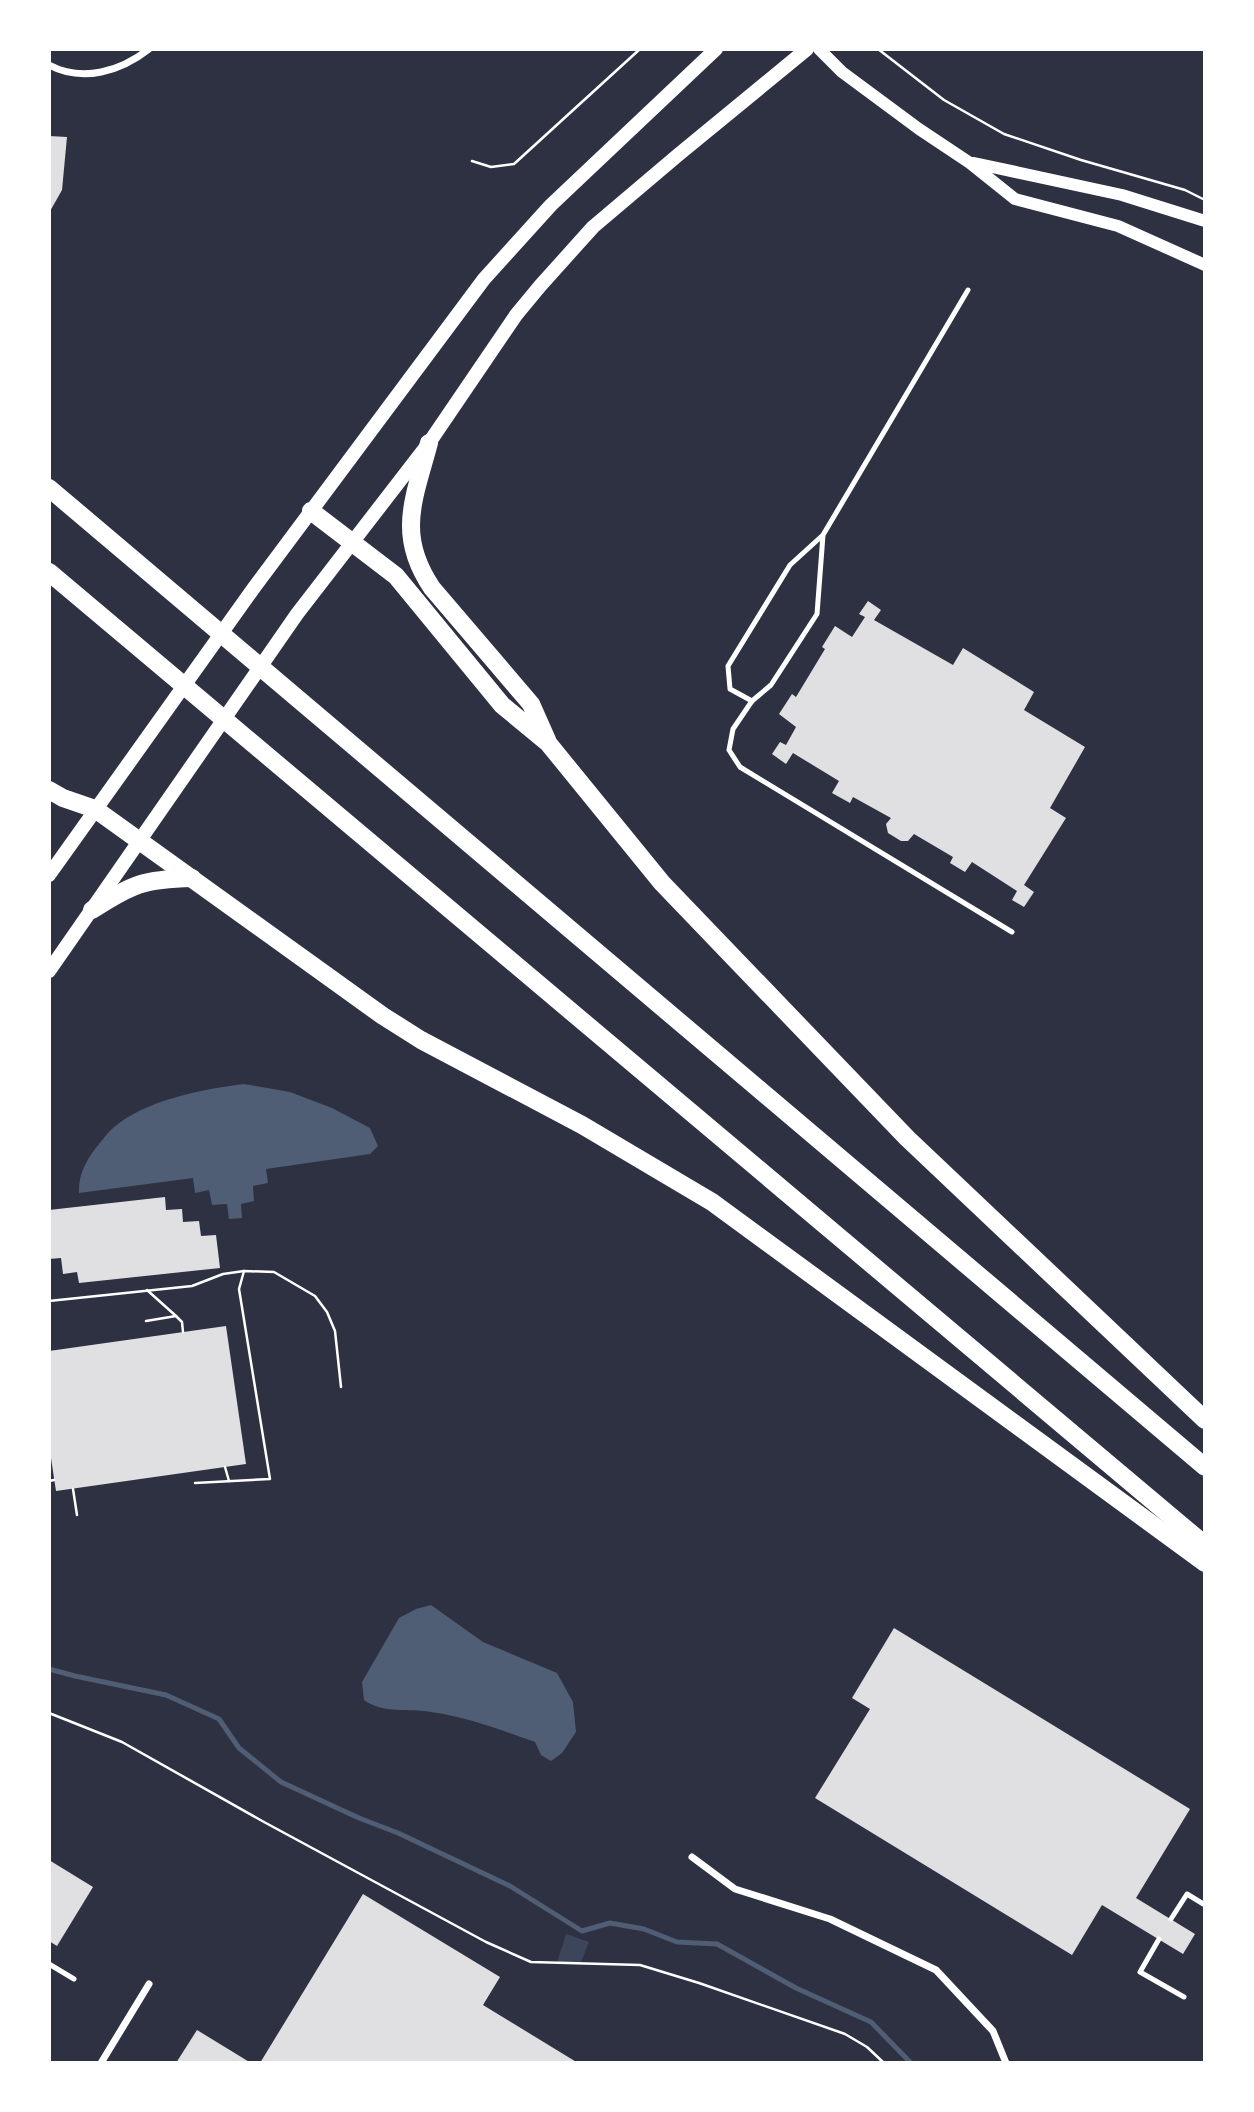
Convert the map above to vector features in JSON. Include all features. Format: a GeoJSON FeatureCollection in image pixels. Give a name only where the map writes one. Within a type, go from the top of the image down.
{"type":"FeatureCollection","features":[{"type":"Feature","properties":{"kind":"highway"},"geometry":{"type":"LineString","coordinates":[[429,443],[413,502],[410,525],[412,548],[419,570],[531,704],[548,743]]}},
{"type":"Feature","properties":{"kind":"highway"},"geometry":{"type":"LineString","coordinates":[[49,488],[1205,1467]]}},
{"type":"Feature","properties":{"kind":"highway"},"geometry":{"type":"LineString","coordinates":[[311,511],[396,576],[502,705],[548,743],[662,883],[907,1138],[1205,1420]]}},
{"type":"Feature","properties":{"kind":"highway"},"geometry":{"type":"LineString","coordinates":[[49,572],[1205,1545]]}},
{"type":"Feature","properties":{"kind":"highway"},"geometry":{"type":"LineString","coordinates":[[49,790],[95,809],[383,1016],[421,1040],[547,1105],[712,1202],[1205,1563]]}},
{"type":"Feature","properties":{"kind":"highway"},"geometry":{"type":"LineString","coordinates":[[92,910],[116,894],[151,880],[192,878]]}},
{"type":"Feature","properties":{"kind":"main road"},"geometry":{"type":"LineString","coordinates":[[690,74],[700,49]]}},
{"type":"Feature","properties":{"kind":"main road"},"geometry":{"type":"LineString","coordinates":[[49,875],[253,589],[484,279],[551,205],[716,49]]}},
{"type":"Feature","properties":{"kind":"main road"},"geometry":{"type":"LineString","coordinates":[[49,971],[298,614],[429,443],[516,315],[562,259],[593,227],[636,190],[807,49]]}},
{"type":"Feature","properties":{"kind":"street"},"geometry":{"type":"LineString","coordinates":[[49,65],[76,73],[97,74],[135,60],[149,49]]}},
{"type":"Feature","properties":{"kind":"street"},"geometry":{"type":"LineString","coordinates":[[819,49],[842,72],[970,163],[1015,199],[1118,226],[1205,265]]}},
{"type":"Feature","properties":{"kind":"street"},"geometry":{"type":"LineString","coordinates":[[970,163],[1122,195],[1205,221]]}},
{"type":"Feature","properties":{"kind":"street"},"geometry":{"type":"LineString","coordinates":[[692,1857],[735,1889],[830,1919],[936,1970],[993,2031],[1006,2063]]}},
{"type":"Feature","properties":{"kind":"street"},"geometry":{"type":"LineString","coordinates":[[101,2063],[149,1984]]}},
{"type":"Feature","properties":{"kind":"lane"},"geometry":{"type":"LineString","coordinates":[[752,701],[730,689],[728,666],[790,565],[823,535],[968,290]]}},
{"type":"Feature","properties":{"kind":"lane"},"geometry":{"type":"LineString","coordinates":[[823,535],[817,614],[771,685],[752,701],[733,729],[729,750],[740,767],[1012,932]]}},
{"type":"Feature","properties":{"kind":"lane"},"geometry":{"type":"LineString","coordinates":[[1171,1919],[1187,1894],[1205,1905]]}},
{"type":"Feature","properties":{"kind":"lane"},"geometry":{"type":"LineString","coordinates":[[1159,1940],[1140,1972],[1184,1997]]}},
{"type":"Feature","properties":{"kind":"lane"},"geometry":{"type":"LineString","coordinates":[[49,1964],[74,1979]]}},
{"type":"Feature","properties":{"kind":"path"},"geometry":{"type":"LineString","coordinates":[[472,161],[491,167],[514,164],[640,49]]}},
{"type":"Feature","properties":{"kind":"path"},"geometry":{"type":"LineString","coordinates":[[878,49],[944,100],[1004,134],[1185,190],[1205,200]]}},
{"type":"Feature","properties":{"kind":"path"},"geometry":{"type":"LineString","coordinates":[[195,1483],[270,1479],[239,1289],[244,1271]]}},
{"type":"Feature","properties":{"kind":"path"},"geometry":{"type":"LineString","coordinates":[[49,1301],[192,1286],[223,1274],[244,1271],[274,1272],[315,1296],[327,1312],[335,1331],[341,1387]]}},
{"type":"Feature","properties":{"kind":"path"},"geometry":{"type":"LineString","coordinates":[[147,1290],[182,1322],[183,1332]]}},
{"type":"Feature","properties":{"kind":"path"},"geometry":{"type":"LineString","coordinates":[[146,1321],[176,1316]]}},
{"type":"Feature","properties":{"kind":"path"},"geometry":{"type":"LineString","coordinates":[[225,1467],[229,1482]]}},
{"type":"Feature","properties":{"kind":"path"},"geometry":{"type":"LineString","coordinates":[[49,1481],[54,1480]]}},
{"type":"Feature","properties":{"kind":"path"},"geometry":{"type":"LineString","coordinates":[[73,1489],[77,1515]]}},
{"type":"Feature","properties":{"kind":"path"},"geometry":{"type":"LineString","coordinates":[[49,1713],[122,1742],[486,1942],[531,1962],[640,1965],[845,2034],[867,2047],[884,2063]]}},
{"type":"Feature","properties":{"kind":"shaded area"},"geometry":{"type":"Polygon","coordinates":[[[244,1084],[290,1092],[332,1108],[370,1128],[378,1146],[370,1154],[266,1169],[268,1183],[253,1186],[254,1201],[241,1204],[242,1218],[229,1219],[227,1204],[212,1205],[209,1190],[195,1193],[193,1178],[79,1193],[81,1175],[88,1159],[108,1133],[126,1118],[175,1097],[244,1084]]]}},
{"type":"Feature","properties":{"kind":"shaded area"},"geometry":{"type":"Polygon","coordinates":[[[431,1605],[483,1642],[557,1673],[573,1702],[576,1732],[562,1753],[551,1761],[541,1755],[535,1742],[497,1729],[444,1714],[379,1707],[364,1700],[362,1682],[399,1618],[431,1605]]]}},
{"type":"Feature","properties":{"kind":"shaded area"},"geometry":{"type":"Polygon","coordinates":[[[566,1934],[589,1942],[581,1962],[557,1962],[566,1934]]]}},
{"type":"Feature","properties":{"kind":"building"},"geometry":{"type":"Polygon","coordinates":[[[49,136],[67,137],[62,190],[49,213],[49,136]]]}},
{"type":"Feature","properties":{"kind":"building"},"geometry":{"type":"Polygon","coordinates":[[[868,601],[881,610],[874,620],[953,665],[963,648],[1034,692],[1024,710],[1085,747],[1050,808],[1066,818],[1024,885],[1034,892],[1024,907],[1012,900],[1017,891],[972,862],[965,872],[950,863],[953,857],[914,834],[908,841],[901,841],[888,833],[886,824],[891,818],[853,797],[850,803],[832,793],[839,781],[793,753],[786,764],[772,754],[780,742],[786,745],[796,727],[779,714],[792,694],[796,697],[825,649],[822,647],[835,626],[852,637],[865,617],[859,614],[868,601]]]}},
{"type":"Feature","properties":{"kind":"building"},"geometry":{"type":"Polygon","coordinates":[[[165,1197],[166,1210],[182,1209],[183,1222],[199,1221],[201,1236],[216,1235],[220,1268],[79,1283],[77,1272],[63,1274],[61,1258],[49,1259],[49,1210],[165,1197]]]}},
{"type":"Feature","properties":{"kind":"building"},"geometry":{"type":"Polygon","coordinates":[[[226,1326],[246,1464],[56,1491],[49,1445],[49,1351],[226,1326]]]}},
{"type":"Feature","properties":{"kind":"building"},"geometry":{"type":"Polygon","coordinates":[[[894,1628],[1190,1809],[1136,1898],[1195,1934],[1183,1954],[1102,1905],[1072,1955],[815,1798],[870,1709],[852,1698],[894,1628]]]}},
{"type":"Feature","properties":{"kind":"building"},"geometry":{"type":"Polygon","coordinates":[[[49,1860],[93,1887],[57,1946],[49,1941],[49,1860]]]}},
{"type":"Feature","properties":{"kind":"building"},"geometry":{"type":"Polygon","coordinates":[[[363,1894],[500,1977],[483,2005],[578,2063],[260,2063],[363,1894]]]}},
{"type":"Feature","properties":{"kind":"building"},"geometry":{"type":"Polygon","coordinates":[[[197,2030],[251,2063],[176,2063],[197,2030]]]}},
{"type":"Feature","properties":{"kind":"waterway"},"geometry":{"type":"LineString","coordinates":[[49,1669],[166,1695],[219,1719],[239,1748],[281,1782],[510,1886],[582,1931],[610,1923],[644,1929],[677,1942],[717,1944],[796,1988],[871,2022],[911,2063]]}}]}
